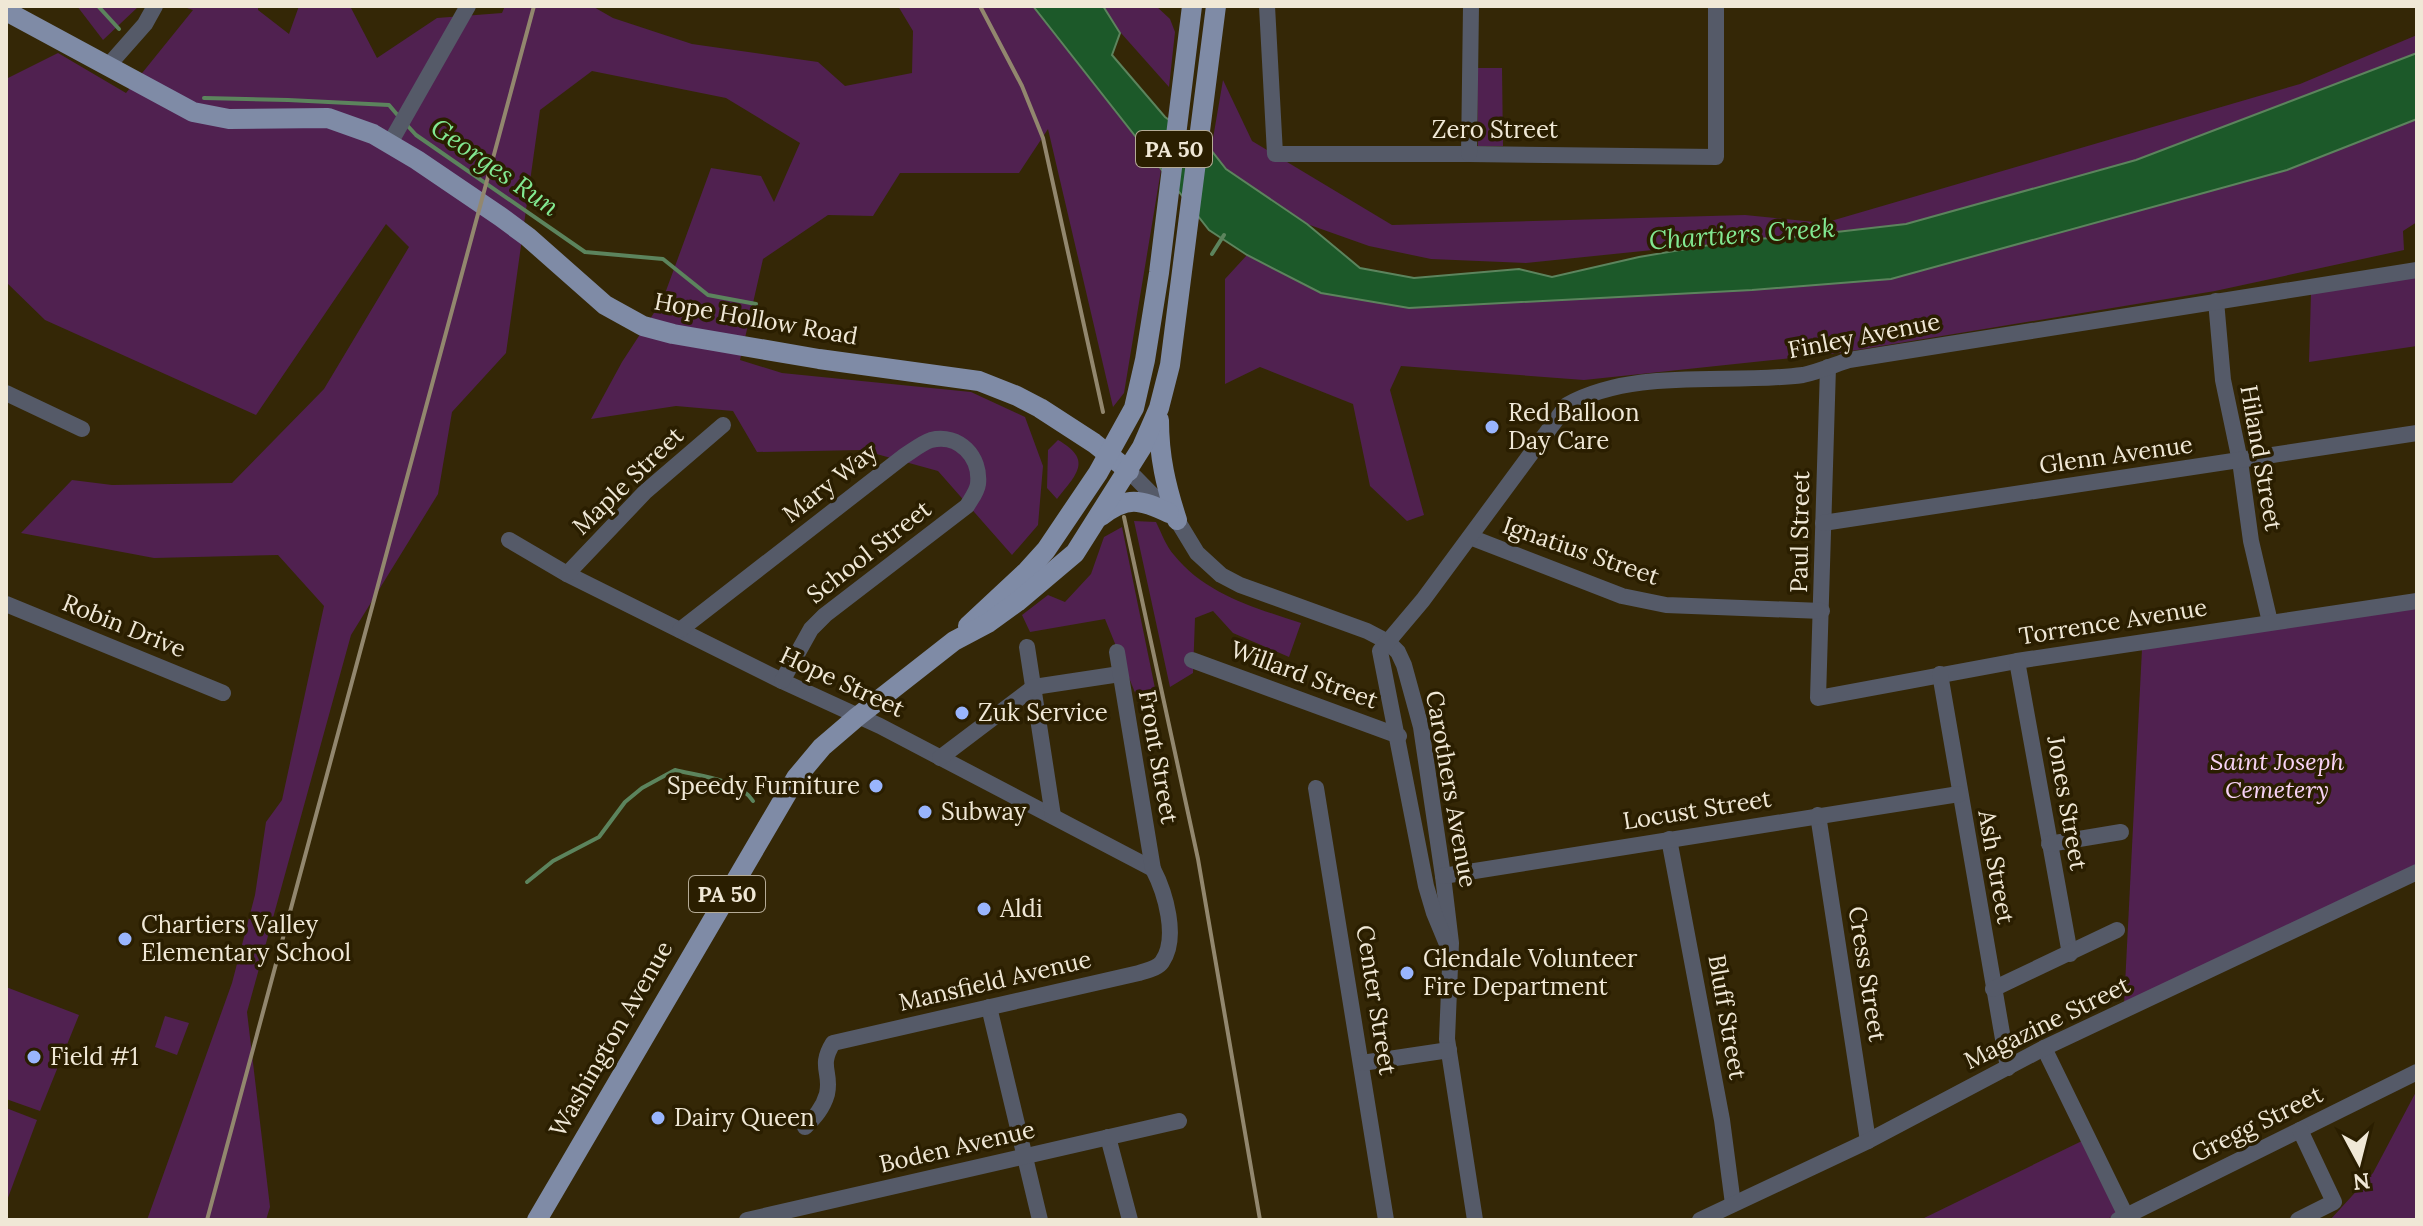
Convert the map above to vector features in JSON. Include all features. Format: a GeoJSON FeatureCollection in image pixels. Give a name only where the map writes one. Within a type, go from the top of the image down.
{"type":"FeatureCollection","features":[{"type":"Feature","properties":{"kind":"main road","name":"Washington Avenue"},"geometry":{"type":"LineString","coordinates":[[954,641],[988,623],[1075,553],[1129,471],[1159,408],[1170,365],[1216,6]]}},
{"type":"Feature","properties":{"kind":"main road","name":"Hope Hollow Road"},"geometry":{"type":"LineString","coordinates":[[6,11],[182,107],[205,115],[229,119],[328,118],[393,137],[528,237],[605,305],[643,326],[819,359],[979,381],[1040,408],[1129,471]]}},
{"type":"Feature","properties":{"kind":"main road","name":"Washington Avenue"},"geometry":{"type":"LineString","coordinates":[[537,1220],[785,794],[815,754],[954,641],[1027,571],[1046,550],[1130,417],[1139,387],[1159,273],[1188,13]]}},
{"type":"Feature","properties":{"kind":"main road"},"geometry":{"type":"LineString","coordinates":[[1159,408],[1161,463],[1173,517]]}},
{"type":"Feature","properties":{"kind":"main road"},"geometry":{"type":"LineString","coordinates":[[1094,520],[1113,507],[1130,501],[1143,502],[1173,517]]}},
{"type":"Feature","properties":{"kind":"street"},"geometry":{"type":"LineString","coordinates":[[107,67],[145,24],[155,6]]}},
{"type":"Feature","properties":{"kind":"street"},"geometry":{"type":"LineString","coordinates":[[393,137],[468,6]]}},
{"type":"Feature","properties":{"kind":"street","name":"Zero Street"},"geometry":{"type":"LineString","coordinates":[[1267,6],[1275,154],[1716,157],[1716,6]]}},
{"type":"Feature","properties":{"kind":"street"},"geometry":{"type":"LineString","coordinates":[[1469,154],[1471,6]]}},
{"type":"Feature","properties":{"kind":"street","name":"Finley Avenue"},"geometry":{"type":"LineString","coordinates":[[1388,642],[1405,624],[1567,405],[1585,395],[1626,384],[1805,375],[1849,360],[2417,270]]}},
{"type":"Feature","properties":{"kind":"street","name":"Hiland Street"},"geometry":{"type":"LineString","coordinates":[[2216,301],[2223,380],[2240,461],[2251,541],[2270,622]]}},
{"type":"Feature","properties":{"kind":"street","name":"Paul Street"},"geometry":{"type":"LineString","coordinates":[[1818,698],[1828,367]]}},
{"type":"Feature","properties":{"kind":"street"},"geometry":{"type":"LineString","coordinates":[[6,393],[82,429]]}},
{"type":"Feature","properties":{"kind":"street","name":"Maple Street"},"geometry":{"type":"LineString","coordinates":[[567,574],[645,492],[723,425]]}},
{"type":"Feature","properties":{"kind":"street","name":"Glenn Avenue"},"geometry":{"type":"LineString","coordinates":[[1823,523],[2417,433]]}},
{"type":"Feature","properties":{"kind":"street","name":"Mary Way"},"geometry":{"type":"LineString","coordinates":[[680,630],[904,456],[930,440],[947,439],[963,445],[972,456],[978,472],[978,488],[967,506]]}},
{"type":"Feature","properties":{"kind":"street"},"geometry":{"type":"LineString","coordinates":[[1129,471],[1158,498],[1197,553],[1221,575],[1388,642],[1380,651],[1380,659],[1399,736],[1426,886],[1451,954]]}},
{"type":"Feature","properties":{"kind":"street","name":"School Street"},"geometry":{"type":"LineString","coordinates":[[782,681],[811,629],[967,506]]}},
{"type":"Feature","properties":{"kind":"street","name":"Ignatius Street"},"geometry":{"type":"LineString","coordinates":[[1470,537],[1622,596],[1666,605],[1822,611]]}},
{"type":"Feature","properties":{"kind":"street","name":"Hope Street"},"geometry":{"type":"LineString","coordinates":[[509,540],[567,574],[880,726],[1153,869]]}},
{"type":"Feature","properties":{"kind":"street","name":"Torrence Avenue"},"geometry":{"type":"LineString","coordinates":[[1818,698],[2017,661],[2417,601]]}},
{"type":"Feature","properties":{"kind":"street","name":"Robin Drive"},"geometry":{"type":"LineString","coordinates":[[6,604],[223,693]]}},
{"type":"Feature","properties":{"kind":"street","name":"Carothers Avenue"},"geometry":{"type":"LineString","coordinates":[[1388,642],[1398,652],[1404,665],[1421,727],[1451,954],[1449,1050],[1475,1220]]}},
{"type":"Feature","properties":{"kind":"street"},"geometry":{"type":"LineString","coordinates":[[1027,647],[1053,816]]}},
{"type":"Feature","properties":{"kind":"street","name":"Front Street"},"geometry":{"type":"LineString","coordinates":[[1117,652],[1153,869]]}},
{"type":"Feature","properties":{"kind":"street","name":"Willard Street"},"geometry":{"type":"LineString","coordinates":[[1192,660],[1399,736]]}},
{"type":"Feature","properties":{"kind":"street","name":"Jones Street"},"geometry":{"type":"LineString","coordinates":[[2017,661],[2070,954]]}},
{"type":"Feature","properties":{"kind":"street"},"geometry":{"type":"LineString","coordinates":[[940,758],[1034,687],[1120,674]]}},
{"type":"Feature","properties":{"kind":"street","name":"Ash Street"},"geometry":{"type":"LineString","coordinates":[[1940,674],[2008,1068]]}},
{"type":"Feature","properties":{"kind":"street","name":"Center Street"},"geometry":{"type":"LineString","coordinates":[[1316,788],[1386,1220]]}},
{"type":"Feature","properties":{"kind":"street","name":"Locust Street"},"geometry":{"type":"LineString","coordinates":[[1443,876],[1959,794]]}},
{"type":"Feature","properties":{"kind":"street","name":"Cress Street"},"geometry":{"type":"LineString","coordinates":[[1818,815],[1868,1141]]}},
{"type":"Feature","properties":{"kind":"street"},"geometry":{"type":"LineString","coordinates":[[2049,844],[2121,832]]}},
{"type":"Feature","properties":{"kind":"street","name":"Bluff Street"},"geometry":{"type":"LineString","coordinates":[[1669,839],[1722,1120],[1733,1204]]}},
{"type":"Feature","properties":{"kind":"street","name":"Mansfield Avenue"},"geometry":{"type":"LineString","coordinates":[[805,1127],[820,1111],[828,1091],[824,1057],[833,1043],[1154,968],[1161,962],[1168,944],[1169,917],[1163,891],[1153,869]]}},
{"type":"Feature","properties":{"kind":"street","name":"Magazine Street"},"geometry":{"type":"LineString","coordinates":[[1700,1220],[1868,1141],[2044,1048],[2417,872]]}},
{"type":"Feature","properties":{"kind":"street"},"geometry":{"type":"LineString","coordinates":[[1993,989],[2117,930]]}},
{"type":"Feature","properties":{"kind":"street"},"geometry":{"type":"LineString","coordinates":[[989,1007],[1040,1220]]}},
{"type":"Feature","properties":{"kind":"street"},"geometry":{"type":"LineString","coordinates":[[2044,1048],[2124,1219]]}},
{"type":"Feature","properties":{"kind":"street"},"geometry":{"type":"LineString","coordinates":[[1362,1063],[1449,1050]]}},
{"type":"Feature","properties":{"kind":"street","name":"Gregg Street"},"geometry":{"type":"LineString","coordinates":[[2124,1219],[2417,1072]]}},
{"type":"Feature","properties":{"kind":"street","name":"Boden Avenue"},"geometry":{"type":"LineString","coordinates":[[747,1220],[1179,1121]]}},
{"type":"Feature","properties":{"kind":"street"},"geometry":{"type":"LineString","coordinates":[[2298,1220],[2334,1202],[2300,1130]]}},
{"type":"Feature","properties":{"kind":"street"},"geometry":{"type":"LineString","coordinates":[[1108,1137],[1130,1220]]}},
{"type":"Feature","properties":{"kind":"green space"},"geometry":{"type":"Polygon","coordinates":[[[77,6],[139,6],[103,40],[77,6]]]}},
{"type":"Feature","properties":{"kind":"green space"},"geometry":{"type":"Polygon","coordinates":[[[181,6],[258,6],[258,10],[289,34],[299,6],[350,6],[377,58],[437,18],[502,13],[505,6],[592,6],[613,18],[692,44],[818,62],[845,86],[912,73],[913,31],[898,6],[1034,6],[1161,170],[1124,393],[1113,407],[1048,129],[1019,173],[900,173],[873,216],[828,215],[763,259],[740,360],[782,373],[971,392],[1025,417],[1043,466],[1038,525],[1012,555],[938,471],[862,450],[757,452],[733,411],[676,406],[591,419],[622,362],[663,299],[711,168],[761,176],[774,202],[800,143],[726,98],[592,71],[540,110],[506,353],[452,412],[438,494],[351,635],[247,1012],[270,1207],[266,1220],[147,1220],[232,983],[255,895],[266,822],[282,800],[324,606],[278,555],[154,558],[21,533],[72,480],[112,485],[232,483],[324,389],[409,247],[386,224],[256,415],[45,320],[6,282],[6,79],[58,53],[126,93],[193,10],[181,6]]]}},
{"type":"Feature","properties":{"kind":"green space"},"geometry":{"type":"Polygon","coordinates":[[[1097,6],[1156,6],[1170,19],[1175,32],[1169,87],[1097,6]]]}},
{"type":"Feature","properties":{"kind":"green space"},"geometry":{"type":"Polygon","coordinates":[[[2417,35],[2417,53],[2136,160],[1906,224],[1526,263],[1431,259],[1369,246],[1307,224],[1226,169],[1211,150],[1223,80],[1252,141],[1392,225],[1745,215],[1824,223],[2300,84],[2417,35]]]}},
{"type":"Feature","properties":{"kind":"green space"},"geometry":{"type":"Polygon","coordinates":[[[1477,68],[1502,68],[1503,146],[1478,146],[1477,68]]]}},
{"type":"Feature","properties":{"kind":"green space"},"geometry":{"type":"Polygon","coordinates":[[[2417,119],[2417,222],[2403,231],[2404,250],[2215,291],[1839,353],[1584,380],[1401,366],[1390,390],[1424,515],[1407,521],[1370,486],[1353,404],[1260,367],[1225,384],[1225,279],[1247,255],[1321,293],[1410,308],[1752,290],[1891,279],[2287,170],[2417,119]]]}},
{"type":"Feature","properties":{"kind":"green space"},"geometry":{"type":"Polygon","coordinates":[[[2417,275],[2417,346],[2309,362],[2311,294],[2417,275]]]}},
{"type":"Feature","properties":{"kind":"green space"},"geometry":{"type":"Polygon","coordinates":[[[1058,440],[1075,454],[1078,468],[1057,499],[1047,488],[1048,450],[1058,440]]]}},
{"type":"Feature","properties":{"kind":"green space"},"geometry":{"type":"Polygon","coordinates":[[[1134,521],[1156,522],[1166,543],[1186,569],[1216,590],[1301,623],[1289,657],[1233,633],[1213,611],[1195,618],[1193,673],[1170,687],[1134,521]]]}},
{"type":"Feature","properties":{"kind":"green space"},"geometry":{"type":"Polygon","coordinates":[[[1122,527],[1158,703],[1136,695],[1105,619],[1030,632],[1022,615],[1048,595],[1065,602],[1091,574],[1104,537],[1122,527]]]}},
{"type":"Feature","properties":{"kind":"green space","name":"Saint Joseph Cemetery"},"geometry":{"type":"Polygon","coordinates":[[[2417,608],[2417,866],[2124,1005],[2142,649],[2417,608]]]}},
{"type":"Feature","properties":{"kind":"green space","name":"Field #1"},"geometry":{"type":"Polygon","coordinates":[[[6,987],[79,1015],[40,1111],[6,1099],[6,987]]]}},
{"type":"Feature","properties":{"kind":"green space"},"geometry":{"type":"Polygon","coordinates":[[[165,1016],[189,1023],[177,1055],[155,1047],[165,1016]]]}},
{"type":"Feature","properties":{"kind":"green space"},"geometry":{"type":"Polygon","coordinates":[[[2417,1090],[2417,1220],[2330,1220],[2373,1173],[2417,1090]]]}},
{"type":"Feature","properties":{"kind":"green space"},"geometry":{"type":"Polygon","coordinates":[[[6,1108],[37,1120],[6,1203],[6,1108]]]}},
{"type":"Feature","properties":{"kind":"green space"},"geometry":{"type":"Polygon","coordinates":[[[2084,1140],[2119,1213],[2105,1220],[1920,1220],[2084,1140]]]}},
{"type":"Feature","properties":{"kind":"shaded area"},"geometry":{"type":"Polygon","coordinates":[[[1033,6],[1103,6],[1120,33],[1112,55],[1165,117],[1211,150],[1226,169],[1307,224],[1360,268],[1414,278],[1519,269],[1552,277],[1639,257],[1745,239],[1784,238],[1906,224],[2136,160],[2417,53],[2417,119],[2287,170],[1891,279],[1752,290],[1409,308],[1321,293],[1247,255],[1209,230],[1033,6]]]}},
{"type":"Feature","properties":{"kind":"waterway","name":"Georges Run"},"geometry":{"type":"LineString","coordinates":[[98,6],[119,29]]}},
{"type":"Feature","properties":{"kind":"waterway","name":"Georges Run"},"geometry":{"type":"LineString","coordinates":[[204,98],[389,105],[400,118]]}},
{"type":"Feature","properties":{"kind":"waterway","name":"Georges Run"},"geometry":{"type":"LineString","coordinates":[[406,124],[416,135],[585,252],[663,259],[708,295],[756,304]]}},
{"type":"Feature","properties":{"kind":"waterway"},"geometry":{"type":"LineString","coordinates":[[1212,254],[1224,235]]}},
{"type":"Feature","properties":{"kind":"waterway"},"geometry":{"type":"LineString","coordinates":[[527,882],[553,861],[599,837],[625,802],[642,788],[675,770],[728,783],[753,801]]}},
{"type":"Feature","properties":{"kind":"railway"},"geometry":{"type":"LineString","coordinates":[[207,1220],[534,6]]}},
{"type":"Feature","properties":{"kind":"railway"},"geometry":{"type":"LineString","coordinates":[[980,6],[1022,86],[1043,138],[1103,412]]}},
{"type":"Feature","properties":{"kind":"railway"},"geometry":{"type":"LineString","coordinates":[[1124,517],[1198,859],[1260,1220]]}},
{"type":"Feature","properties":{"kind":"place","name":"Red Balloon Day Care"},"geometry":{"type":"Point","coordinates":[1492,427]}},
{"type":"Feature","properties":{"kind":"place","name":"Zuk Service"},"geometry":{"type":"Point","coordinates":[962,713]}},
{"type":"Feature","properties":{"kind":"place","name":"Speedy Furniture"},"geometry":{"type":"Point","coordinates":[876,786]}},
{"type":"Feature","properties":{"kind":"place","name":"Subway"},"geometry":{"type":"Point","coordinates":[925,812]}},
{"type":"Feature","properties":{"kind":"place","name":"Aldi"},"geometry":{"type":"Point","coordinates":[984,909]}},
{"type":"Feature","properties":{"kind":"place","name":"Chartiers Valley Elementary School"},"geometry":{"type":"Point","coordinates":[125,939]}},
{"type":"Feature","properties":{"kind":"place","name":"Glendale Volunteer Fire Department"},"geometry":{"type":"Point","coordinates":[1407,973]}},
{"type":"Feature","properties":{"kind":"place","name":"Field #1"},"geometry":{"type":"Point","coordinates":[34,1057]}},
{"type":"Feature","properties":{"kind":"place","name":"Dairy Queen"},"geometry":{"type":"Point","coordinates":[658,1118]}},
{"type":"Feature","properties":{"kind":"water label","name":"Chartiers Creek"},"geometry":{"type":"Point","coordinates":[1742,234]}}]}
